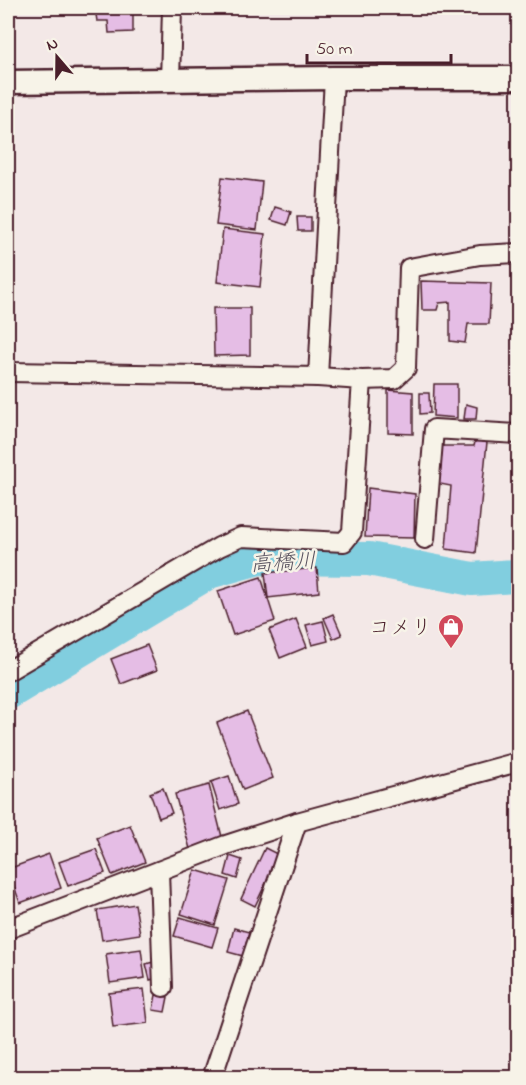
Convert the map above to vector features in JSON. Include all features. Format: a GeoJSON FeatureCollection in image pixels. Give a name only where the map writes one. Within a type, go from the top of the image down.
{"type":"FeatureCollection","features":[{"type":"Feature","properties":{"kind":"street"},"geometry":{"type":"LineString","coordinates":[[170,81],[172,8]]}},
{"type":"Feature","properties":{"kind":"street"},"geometry":{"type":"LineString","coordinates":[[318,377],[334,78]]}},
{"type":"Feature","properties":{"kind":"street"},"geometry":{"type":"LineString","coordinates":[[8,82],[519,78]]}},
{"type":"Feature","properties":{"kind":"street"},"geometry":{"type":"LineString","coordinates":[[8,372],[394,379],[406,368],[409,268],[480,255],[519,253]]}},
{"type":"Feature","properties":{"kind":"street"},"geometry":{"type":"LineString","coordinates":[[8,671],[219,547],[242,537],[344,542],[352,532],[362,380]]}},
{"type":"Feature","properties":{"kind":"street"},"geometry":{"type":"LineString","coordinates":[[425,538],[434,429],[519,434]]}},
{"type":"Feature","properties":{"kind":"street"},"geometry":{"type":"LineString","coordinates":[[8,929],[226,846],[297,822],[519,762]]}},
{"type":"Feature","properties":{"kind":"street"},"geometry":{"type":"LineString","coordinates":[[212,1077],[297,822]]}},
{"type":"Feature","properties":{"kind":"street"},"geometry":{"type":"LineString","coordinates":[[159,871],[163,987]]}},
{"type":"Feature","properties":{"kind":"building"},"geometry":{"type":"Polygon","coordinates":[[[95,8],[133,8],[133,32],[109,33],[108,21],[97,21],[95,8]]]}},
{"type":"Feature","properties":{"kind":"building"},"geometry":{"type":"Polygon","coordinates":[[[222,177],[262,182],[257,230],[216,225],[222,177]]]}},
{"type":"Feature","properties":{"kind":"building"},"geometry":{"type":"Polygon","coordinates":[[[275,207],[291,212],[287,225],[271,220],[275,207]]]}},
{"type":"Feature","properties":{"kind":"building"},"geometry":{"type":"Polygon","coordinates":[[[297,217],[311,217],[311,231],[298,231],[297,217]]]}},
{"type":"Feature","properties":{"kind":"building"},"geometry":{"type":"Polygon","coordinates":[[[223,229],[265,234],[260,287],[217,282],[223,229]]]}},
{"type":"Feature","properties":{"kind":"building"},"geometry":{"type":"Polygon","coordinates":[[[516,262],[518,262],[518,296],[515,296],[516,262]]]}},
{"type":"Feature","properties":{"kind":"building"},"geometry":{"type":"Polygon","coordinates":[[[421,281],[491,283],[489,324],[468,324],[465,343],[450,341],[450,302],[439,303],[437,310],[422,310],[421,281]]]}},
{"type":"Feature","properties":{"kind":"building"},"geometry":{"type":"Polygon","coordinates":[[[213,308],[250,308],[250,355],[214,356],[213,308]]]}},
{"type":"Feature","properties":{"kind":"building"},"geometry":{"type":"Polygon","coordinates":[[[434,384],[457,384],[457,418],[433,416],[434,384]]]}},
{"type":"Feature","properties":{"kind":"building"},"geometry":{"type":"Polygon","coordinates":[[[388,390],[413,392],[413,434],[388,433],[388,390]]]}},
{"type":"Feature","properties":{"kind":"building"},"geometry":{"type":"Polygon","coordinates":[[[420,393],[429,393],[430,413],[420,414],[420,393]]]}},
{"type":"Feature","properties":{"kind":"building"},"geometry":{"type":"Polygon","coordinates":[[[466,404],[477,407],[476,419],[464,419],[466,404]]]}},
{"type":"Feature","properties":{"kind":"building"},"geometry":{"type":"Polygon","coordinates":[[[476,438],[487,442],[476,553],[446,549],[451,486],[435,483],[440,446],[474,446],[476,438]]]}},
{"type":"Feature","properties":{"kind":"building"},"geometry":{"type":"Polygon","coordinates":[[[368,488],[415,494],[414,538],[365,537],[368,488]]]}},
{"type":"Feature","properties":{"kind":"building"},"geometry":{"type":"Polygon","coordinates":[[[317,568],[319,592],[268,598],[265,573],[317,568]]]}},
{"type":"Feature","properties":{"kind":"building"},"geometry":{"type":"Polygon","coordinates":[[[261,577],[275,621],[233,635],[218,591],[261,577]]]}},
{"type":"Feature","properties":{"kind":"building"},"geometry":{"type":"Polygon","coordinates":[[[333,614],[342,635],[333,639],[324,618],[333,614]]]}},
{"type":"Feature","properties":{"kind":"building"},"geometry":{"type":"Polygon","coordinates":[[[296,619],[307,647],[280,658],[269,630],[296,619]]]}},
{"type":"Feature","properties":{"kind":"building"},"geometry":{"type":"Polygon","coordinates":[[[323,621],[328,641],[312,645],[306,625],[323,621]]]}},
{"type":"Feature","properties":{"kind":"building"},"geometry":{"type":"Polygon","coordinates":[[[147,645],[157,670],[121,684],[111,659],[147,645]]]}},
{"type":"Feature","properties":{"kind":"building"},"geometry":{"type":"Polygon","coordinates":[[[247,711],[273,778],[243,790],[217,723],[247,711]]]}},
{"type":"Feature","properties":{"kind":"building"},"geometry":{"type":"Polygon","coordinates":[[[229,776],[238,804],[220,810],[211,782],[229,776]]]}},
{"type":"Feature","properties":{"kind":"building"},"geometry":{"type":"Polygon","coordinates":[[[209,785],[223,841],[190,849],[175,794],[209,785]]]}},
{"type":"Feature","properties":{"kind":"building"},"geometry":{"type":"Polygon","coordinates":[[[163,788],[172,813],[159,818],[150,793],[163,788]]]}},
{"type":"Feature","properties":{"kind":"building"},"geometry":{"type":"Polygon","coordinates":[[[130,825],[145,862],[112,875],[97,838],[130,825]]]}},
{"type":"Feature","properties":{"kind":"building"},"geometry":{"type":"Polygon","coordinates":[[[265,848],[279,855],[255,906],[241,899],[265,848]]]}},
{"type":"Feature","properties":{"kind":"building"},"geometry":{"type":"Polygon","coordinates":[[[96,849],[105,873],[68,886],[59,862],[96,849]]]}},
{"type":"Feature","properties":{"kind":"building"},"geometry":{"type":"Polygon","coordinates":[[[49,854],[61,888],[20,903],[8,869],[49,854]]]}},
{"type":"Feature","properties":{"kind":"building"},"geometry":{"type":"Polygon","coordinates":[[[230,856],[242,860],[237,879],[225,875],[230,856]]]}},
{"type":"Feature","properties":{"kind":"building"},"geometry":{"type":"Polygon","coordinates":[[[195,870],[229,880],[215,925],[181,914],[195,870]]]}},
{"type":"Feature","properties":{"kind":"building"},"geometry":{"type":"Polygon","coordinates":[[[135,904],[140,934],[102,940],[97,910],[135,904]]]}},
{"type":"Feature","properties":{"kind":"building"},"geometry":{"type":"Polygon","coordinates":[[[180,917],[218,928],[212,947],[174,936],[180,917]]]}},
{"type":"Feature","properties":{"kind":"building"},"geometry":{"type":"Polygon","coordinates":[[[234,928],[249,932],[243,956],[228,952],[234,928]]]}},
{"type":"Feature","properties":{"kind":"building"},"geometry":{"type":"Polygon","coordinates":[[[141,949],[145,978],[110,983],[106,954],[141,949]]]}},
{"type":"Feature","properties":{"kind":"building"},"geometry":{"type":"Polygon","coordinates":[[[153,962],[157,978],[150,980],[146,964],[153,962]]]}},
{"type":"Feature","properties":{"kind":"building"},"geometry":{"type":"Polygon","coordinates":[[[144,989],[148,1023],[113,1027],[109,993],[144,989]]]}},
{"type":"Feature","properties":{"kind":"building"},"geometry":{"type":"Polygon","coordinates":[[[156,995],[168,997],[165,1012],[153,1010],[156,995]]]}},
{"type":"Feature","properties":{"kind":"waterway","name":"高橋川"},"geometry":{"type":"LineString","coordinates":[[8,693],[209,572],[259,558],[369,559],[472,579],[518,574]]}},
{"type":"Feature","properties":{"kind":"place","name":"コメリ"},"geometry":{"type":"Point","coordinates":[451,650]}}]}
